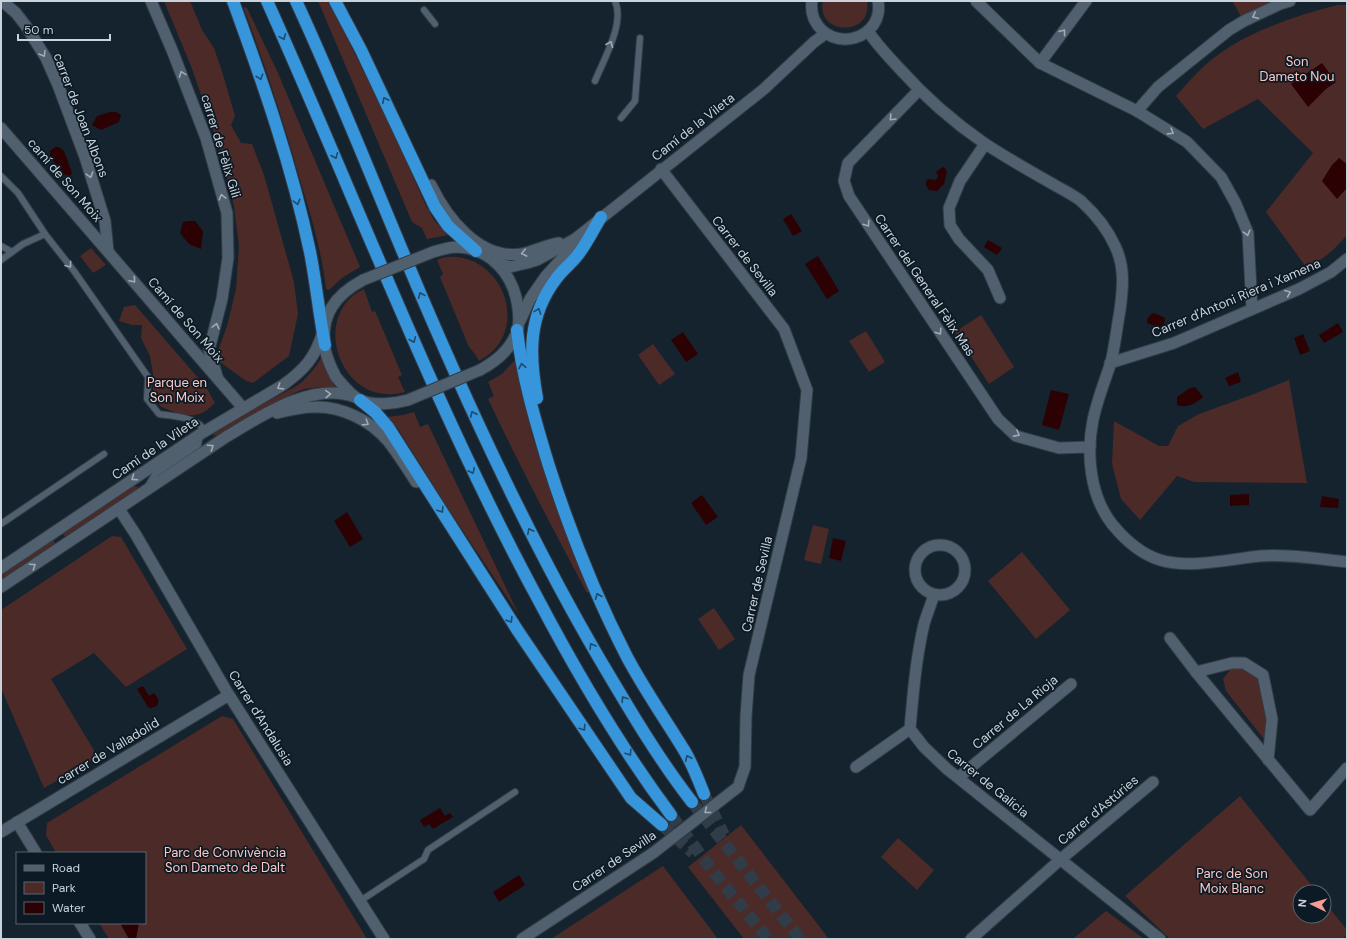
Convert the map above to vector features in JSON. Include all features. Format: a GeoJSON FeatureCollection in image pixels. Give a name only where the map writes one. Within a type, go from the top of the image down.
{"type":"FeatureCollection","features":[{"type":"Feature","properties":{"kind":"highway"},"geometry":{"type":"LineString","coordinates":[[233,1],[276,124],[300,211],[313,267],[324,328],[325,345]]}},
{"type":"Feature","properties":{"kind":"highway"},"geometry":{"type":"LineString","coordinates":[[267,1],[314,107],[421,359],[476,480],[558,636],[622,742],[671,815]]}},
{"type":"Feature","properties":{"kind":"highway"},"geometry":{"type":"LineString","coordinates":[[296,1],[447,354],[489,448],[523,517],[580,626],[649,740],[692,802]]}},
{"type":"Feature","properties":{"kind":"highway"},"geometry":{"type":"LineString","coordinates":[[335,1],[393,116],[430,199],[448,226],[476,251]]}},
{"type":"Feature","properties":{"kind":"highway"},"geometry":{"type":"LineString","coordinates":[[552,474],[534,381],[532,347],[533,327],[540,305],[550,288],[562,271],[577,256],[601,217]]}},
{"type":"Feature","properties":{"kind":"highway"},"geometry":{"type":"LineString","coordinates":[[518,328],[519,351],[527,388],[552,474],[576,543],[610,623],[637,675],[685,751],[704,794]]}},
{"type":"Feature","properties":{"kind":"highway"},"geometry":{"type":"LineString","coordinates":[[357,399],[375,412],[388,427],[518,631],[631,798],[662,825]]}},
{"type":"Feature","properties":{"kind":"street","name":"carrer de Fèlix Gili"},"geometry":{"type":"LineString","coordinates":[[151,1],[172,50],[206,138],[226,213],[227,265],[222,299],[209,350],[217,376]]}},
{"type":"Feature","properties":{"kind":"street"},"geometry":{"type":"LineString","coordinates":[[812,1],[812,16],[817,26],[825,34],[835,39],[847,40],[858,38],[868,31],[874,24],[878,15],[878,1]]}},
{"type":"Feature","properties":{"kind":"street"},"geometry":{"type":"LineString","coordinates":[[976,1],[1040,63],[1137,111],[1187,142],[1220,177],[1236,204],[1248,233],[1252,309]]}},
{"type":"Feature","properties":{"kind":"street"},"geometry":{"type":"LineString","coordinates":[[1040,63],[1086,1]]}},
{"type":"Feature","properties":{"kind":"street"},"geometry":{"type":"LineString","coordinates":[[1137,111],[1158,87],[1229,30],[1244,21],[1280,4],[1290,1]]}},
{"type":"Feature","properties":{"kind":"street","name":"carrer de Joan Albons"},"geometry":{"type":"LineString","coordinates":[[2,2],[16,13],[30,32],[46,58],[58,86],[85,157],[105,221],[108,251]]}},
{"type":"Feature","properties":{"kind":"street"},"geometry":{"type":"LineString","coordinates":[[868,31],[919,90],[937,108],[986,144],[1080,201],[1101,223],[1116,246],[1123,272],[1122,296],[1116,337],[1110,363],[1092,421],[1090,456],[1094,484],[1101,507],[1120,535],[1143,552],[1162,560],[1188,563],[1227,561],[1261,556],[1296,556],[1347,562]]}},
{"type":"Feature","properties":{"kind":"street","name":"Camí de la Vileta"},"geometry":{"type":"LineString","coordinates":[[1,568],[200,428],[220,421],[243,408],[282,385],[303,369],[317,349],[332,307],[344,292],[363,280],[446,248],[457,247],[476,251],[495,262],[510,267],[537,260],[575,239],[764,89],[814,42],[825,34]]}},
{"type":"Feature","properties":{"kind":"street","name":"Carrer del General Fèlix Mas"},"geometry":{"type":"LineString","coordinates":[[919,90],[848,163],[844,181],[849,196],[998,419],[1016,436],[1059,448],[1090,447]]}},
{"type":"Feature","properties":{"kind":"street"},"geometry":{"type":"LineString","coordinates":[[393,116],[411,142],[436,195],[446,212],[455,224],[477,242],[500,253],[520,255],[575,239]]}},
{"type":"Feature","properties":{"kind":"street","name":"camí de Son Moix"},"geometry":{"type":"LineString","coordinates":[[1,128],[108,251]]}},
{"type":"Feature","properties":{"kind":"street"},"geometry":{"type":"LineString","coordinates":[[986,144],[960,181],[949,208],[950,226],[988,270],[1000,298]]}},
{"type":"Feature","properties":{"kind":"street","name":"Carrer de Sevilla"},"geometry":{"type":"LineString","coordinates":[[522,939],[653,853],[738,787],[745,767],[746,716],[749,675],[801,458],[807,390],[784,329],[662,169]]}},
{"type":"Feature","properties":{"kind":"street","name":"Camí de la Vileta"},"geometry":{"type":"LineString","coordinates":[[357,399],[393,404],[408,400],[491,365],[507,350],[530,299],[546,276],[566,254],[575,239]]}},
{"type":"Feature","properties":{"kind":"street","name":"Camí de Son Moix"},"geometry":{"type":"LineString","coordinates":[[108,251],[243,408]]}},
{"type":"Feature","properties":{"kind":"street","name":"Carrer d'Antoni Riera i Xamena"},"geometry":{"type":"LineString","coordinates":[[1110,363],[1174,343],[1312,283],[1331,272],[1347,259]]}},
{"type":"Feature","properties":{"kind":"street"},"geometry":{"type":"LineString","coordinates":[[495,262],[504,271],[513,285],[518,306],[518,328]]}},
{"type":"Feature","properties":{"kind":"street"},"geometry":{"type":"LineString","coordinates":[[325,345],[326,354],[334,373],[347,391],[357,399]]}},
{"type":"Feature","properties":{"kind":"street"},"geometry":{"type":"LineString","coordinates":[[1,587],[226,437],[261,416],[293,401],[316,394],[344,393],[357,399]]}},
{"type":"Feature","properties":{"kind":"street"},"geometry":{"type":"LineString","coordinates":[[261,416],[312,407],[335,409],[349,413],[369,424],[381,434],[418,484],[429,491]]}},
{"type":"Feature","properties":{"kind":"street","name":"Carrer d'Andalusia"},"geometry":{"type":"LineString","coordinates":[[119,509],[136,535],[230,695],[384,939]]}},
{"type":"Feature","properties":{"kind":"street"},"geometry":{"type":"LineString","coordinates":[[940,545],[956,551],[961,557],[965,573],[958,588],[951,593],[934,595],[927,592],[921,586],[916,579],[915,571],[919,556],[932,546],[940,545]]}},
{"type":"Feature","properties":{"kind":"street"},"geometry":{"type":"LineString","coordinates":[[856,767],[910,729],[913,691],[918,658],[925,624],[934,595]]}},
{"type":"Feature","properties":{"kind":"street"},"geometry":{"type":"LineString","coordinates":[[1170,638],[1196,672],[1310,810],[1347,768]]}},
{"type":"Feature","properties":{"kind":"street"},"geometry":{"type":"LineString","coordinates":[[1196,672],[1232,663],[1244,662],[1263,675],[1272,719],[1268,760]]}},
{"type":"Feature","properties":{"kind":"street","name":"Carrer de La Rioja"},"geometry":{"type":"LineString","coordinates":[[959,777],[1071,684]]}},
{"type":"Feature","properties":{"kind":"street","name":"carrer de Valladolid"},"geometry":{"type":"LineString","coordinates":[[1,832],[230,695]]}},
{"type":"Feature","properties":{"kind":"street","name":"Carrer de Galícia"},"geometry":{"type":"LineString","coordinates":[[910,729],[924,747],[947,769],[959,777],[1160,939]]}},
{"type":"Feature","properties":{"kind":"street","name":"Carrer d'Astúries"},"geometry":{"type":"LineString","coordinates":[[971,939],[1061,859],[1153,782]]}},
{"type":"Feature","properties":{"kind":"street"},"geometry":{"type":"LineString","coordinates":[[17,822],[35,852]]}},
{"type":"Feature","properties":{"kind":"street"},"geometry":{"type":"LineString","coordinates":[[81,924],[90,939]]}},
{"type":"Feature","properties":{"kind":"lane"},"geometry":{"type":"LineString","coordinates":[[595,81],[616,27],[617,11],[614,1]]}},
{"type":"Feature","properties":{"kind":"lane"},"geometry":{"type":"LineString","coordinates":[[424,10],[435,24]]}},
{"type":"Feature","properties":{"kind":"lane"},"geometry":{"type":"LineString","coordinates":[[621,118],[634,101],[640,38]]}},
{"type":"Feature","properties":{"kind":"lane"},"geometry":{"type":"LineString","coordinates":[[1,176],[18,193],[45,234],[74,272],[148,377],[147,398],[159,414],[188,420],[200,428],[198,445],[155,474],[145,491]]}},
{"type":"Feature","properties":{"kind":"lane"},"geometry":{"type":"LineString","coordinates":[[1,260],[23,244],[45,234]]}},
{"type":"Feature","properties":{"kind":"lane"},"geometry":{"type":"LineString","coordinates":[[1,246],[12,252]]}},
{"type":"Feature","properties":{"kind":"lane"},"geometry":{"type":"LineString","coordinates":[[1,524],[104,454]]}},
{"type":"Feature","properties":{"kind":"lane"},"geometry":{"type":"LineString","coordinates":[[360,901],[424,859],[428,850],[515,792]]}},
{"type":"Feature","properties":{"kind":"green space"},"geometry":{"type":"Polygon","coordinates":[[[164,1],[190,1],[202,30],[214,48],[235,116],[231,125],[241,143],[252,144],[264,175],[294,282],[298,314],[289,356],[253,383],[246,381],[220,362],[218,351],[227,326],[236,289],[239,246],[234,206],[221,154],[212,126],[191,66],[164,1]]]}},
{"type":"Feature","properties":{"kind":"green space"},"geometry":{"type":"Polygon","coordinates":[[[318,1],[327,1],[332,8],[391,127],[425,204],[434,220],[448,235],[427,239],[422,228],[412,222],[318,1]]]}},
{"type":"Feature","properties":{"kind":"green space"},"geometry":{"type":"Polygon","coordinates":[[[823,1],[867,1],[867,13],[862,21],[854,26],[844,28],[835,26],[827,21],[823,12],[823,1]]]}},
{"type":"Feature","properties":{"kind":"green space"},"geometry":{"type":"Polygon","coordinates":[[[1232,1],[1274,1],[1244,21],[1232,1]]]}},
{"type":"Feature","properties":{"kind":"green space","name":"Son Dameto Nou"},"geometry":{"type":"Polygon","coordinates":[[[1337,5],[1347,5],[1347,235],[1329,254],[1306,267],[1266,212],[1313,153],[1258,99],[1203,129],[1176,96],[1211,60],[1244,39],[1281,22],[1337,5]]]}},
{"type":"Feature","properties":{"kind":"green space"},"geometry":{"type":"Polygon","coordinates":[[[245,7],[247,8],[278,73],[360,267],[342,278],[329,290],[326,289],[322,261],[308,207],[267,72],[244,9],[245,7]]]}},
{"type":"Feature","properties":{"kind":"green space"},"geometry":{"type":"Polygon","coordinates":[[[91,248],[106,265],[93,273],[80,256],[91,248]]]}},
{"type":"Feature","properties":{"kind":"green space"},"geometry":{"type":"Polygon","coordinates":[[[445,257],[466,259],[483,267],[496,280],[504,296],[508,314],[505,332],[495,348],[479,361],[469,347],[440,277],[443,274],[437,260],[445,257]]]}},
{"type":"Feature","properties":{"kind":"green space"},"geometry":{"type":"Polygon","coordinates":[[[364,289],[372,312],[375,311],[402,375],[398,377],[405,392],[383,394],[364,387],[349,374],[340,357],[335,338],[338,319],[347,302],[364,289]]]}},
{"type":"Feature","properties":{"kind":"green space","name":"Parque en Son Moix"},"geometry":{"type":"Polygon","coordinates":[[[135,305],[206,387],[215,403],[206,411],[197,415],[186,415],[160,406],[153,390],[153,374],[150,356],[141,338],[142,325],[132,325],[119,321],[124,307],[135,305]]]}},
{"type":"Feature","properties":{"kind":"green space"},"geometry":{"type":"Polygon","coordinates":[[[981,315],[1014,367],[989,384],[955,332],[981,315]]]}},
{"type":"Feature","properties":{"kind":"green space"},"geometry":{"type":"Polygon","coordinates":[[[866,331],[885,362],[869,372],[849,341],[866,331]]]}},
{"type":"Feature","properties":{"kind":"green space"},"geometry":{"type":"Polygon","coordinates":[[[653,344],[675,374],[659,385],[638,355],[653,344]]]}},
{"type":"Feature","properties":{"kind":"green space"},"geometry":{"type":"Polygon","coordinates":[[[322,357],[327,373],[336,387],[304,389],[248,417],[217,436],[213,435],[214,432],[245,413],[302,382],[314,369],[322,357]]]}},
{"type":"Feature","properties":{"kind":"green space"},"geometry":{"type":"Polygon","coordinates":[[[514,361],[532,435],[561,520],[589,591],[587,593],[524,473],[488,399],[494,396],[488,382],[502,374],[514,361]]]}},
{"type":"Feature","properties":{"kind":"green space"},"geometry":{"type":"Polygon","coordinates":[[[1289,380],[1307,483],[1194,482],[1177,476],[1140,520],[1121,499],[1112,464],[1114,421],[1159,446],[1168,446],[1178,426],[1199,414],[1289,380]]]}},
{"type":"Feature","properties":{"kind":"green space"},"geometry":{"type":"Polygon","coordinates":[[[414,412],[420,427],[428,424],[519,615],[447,507],[398,429],[387,417],[414,412]]]}},
{"type":"Feature","properties":{"kind":"green space"},"geometry":{"type":"Polygon","coordinates":[[[133,486],[138,487],[136,491],[65,537],[62,533],[133,486]]]}},
{"type":"Feature","properties":{"kind":"green space"},"geometry":{"type":"Polygon","coordinates":[[[813,525],[829,529],[821,564],[804,560],[813,525]]]}},
{"type":"Feature","properties":{"kind":"green space"},"geometry":{"type":"Polygon","coordinates":[[[112,536],[121,537],[187,649],[126,687],[94,653],[51,679],[98,757],[44,788],[1,688],[1,610],[112,536]]]}},
{"type":"Feature","properties":{"kind":"green space"},"geometry":{"type":"Polygon","coordinates":[[[52,539],[56,544],[1,581],[1,575],[52,539]]]}},
{"type":"Feature","properties":{"kind":"green space"},"geometry":{"type":"Polygon","coordinates":[[[1022,552],[1070,610],[1036,639],[988,581],[1022,552]]]}},
{"type":"Feature","properties":{"kind":"green space"},"geometry":{"type":"Polygon","coordinates":[[[714,608],[735,639],[719,650],[698,619],[714,608]]]}},
{"type":"Feature","properties":{"kind":"green space"},"geometry":{"type":"Polygon","coordinates":[[[1244,665],[1260,676],[1270,718],[1268,744],[1226,691],[1223,679],[1233,666],[1244,665]]]}},
{"type":"Feature","properties":{"kind":"green space","name":"Parc de Convivència Son Dameto de Dalt"},"geometry":{"type":"Polygon","coordinates":[[[222,716],[233,719],[367,939],[109,939],[100,924],[146,924],[146,852],[55,852],[46,835],[47,823],[222,716]]]}},
{"type":"Feature","properties":{"kind":"green space","name":"Parc de Son Moix Blanc"},"geometry":{"type":"Polygon","coordinates":[[[1240,796],[1311,884],[1292,884],[1292,924],[1332,924],[1332,911],[1347,930],[1347,935],[1342,939],[1170,939],[1125,896],[1240,796]]]}},
{"type":"Feature","properties":{"kind":"green space"},"geometry":{"type":"Polygon","coordinates":[[[741,825],[829,939],[744,939],[688,867],[741,825]]]}},
{"type":"Feature","properties":{"kind":"green space"},"geometry":{"type":"Polygon","coordinates":[[[898,838],[934,870],[917,890],[881,857],[898,838]]]}},
{"type":"Feature","properties":{"kind":"green space"},"geometry":{"type":"Polygon","coordinates":[[[663,866],[718,939],[551,939],[663,866]]]}},
{"type":"Feature","properties":{"kind":"green space"},"geometry":{"type":"Polygon","coordinates":[[[1106,911],[1144,939],[1073,939],[1106,911]]]}},
{"type":"Feature","properties":{"kind":"water"},"geometry":{"type":"Polygon","coordinates":[[[1322,63],[1336,82],[1326,89],[1308,107],[1291,84],[1322,63]]]}},
{"type":"Feature","properties":{"kind":"water"},"geometry":{"type":"Polygon","coordinates":[[[110,112],[116,112],[121,115],[119,122],[101,130],[92,125],[97,116],[110,112]]]}},
{"type":"Feature","properties":{"kind":"water"},"geometry":{"type":"Polygon","coordinates":[[[55,147],[59,147],[64,151],[72,173],[70,176],[65,175],[50,157],[50,151],[55,147]]]}},
{"type":"Feature","properties":{"kind":"water"},"geometry":{"type":"Polygon","coordinates":[[[1339,158],[1347,164],[1347,188],[1337,199],[1322,181],[1332,165],[1339,158]]]}},
{"type":"Feature","properties":{"kind":"water"},"geometry":{"type":"Polygon","coordinates":[[[944,167],[947,171],[944,184],[937,191],[929,190],[926,184],[927,180],[936,180],[938,176],[936,172],[944,167]]]}},
{"type":"Feature","properties":{"kind":"water"},"geometry":{"type":"Polygon","coordinates":[[[791,214],[802,231],[793,236],[783,219],[791,214]]]}},
{"type":"Feature","properties":{"kind":"water"},"geometry":{"type":"Polygon","coordinates":[[[195,221],[203,231],[201,249],[189,244],[180,233],[183,222],[195,221]]]}},
{"type":"Feature","properties":{"kind":"water"},"geometry":{"type":"Polygon","coordinates":[[[988,240],[1002,248],[997,255],[984,247],[988,240]]]}},
{"type":"Feature","properties":{"kind":"water"},"geometry":{"type":"Polygon","coordinates":[[[818,256],[839,291],[827,299],[805,264],[818,256]]]}},
{"type":"Feature","properties":{"kind":"water"},"geometry":{"type":"Polygon","coordinates":[[[1154,313],[1165,318],[1164,325],[1157,327],[1147,323],[1149,317],[1154,313]]]}},
{"type":"Feature","properties":{"kind":"water"},"geometry":{"type":"Polygon","coordinates":[[[1338,323],[1343,332],[1324,343],[1319,335],[1338,323]]]}},
{"type":"Feature","properties":{"kind":"water"},"geometry":{"type":"Polygon","coordinates":[[[683,332],[698,354],[686,362],[671,340],[683,332]]]}},
{"type":"Feature","properties":{"kind":"water"},"geometry":{"type":"Polygon","coordinates":[[[1303,334],[1310,351],[1300,355],[1294,338],[1303,334]]]}},
{"type":"Feature","properties":{"kind":"water"},"geometry":{"type":"Polygon","coordinates":[[[1238,372],[1241,382],[1229,386],[1225,378],[1238,372]]]}},
{"type":"Feature","properties":{"kind":"water"},"geometry":{"type":"Polygon","coordinates":[[[1195,387],[1203,397],[1188,406],[1177,405],[1177,397],[1190,388],[1195,387]]]}},
{"type":"Feature","properties":{"kind":"water"},"geometry":{"type":"Polygon","coordinates":[[[1051,390],[1069,394],[1059,430],[1042,425],[1051,390]]]}},
{"type":"Feature","properties":{"kind":"water"},"geometry":{"type":"Polygon","coordinates":[[[1249,494],[1249,505],[1230,506],[1230,495],[1249,494]]]}},
{"type":"Feature","properties":{"kind":"water"},"geometry":{"type":"Polygon","coordinates":[[[702,495],[718,517],[706,525],[691,503],[702,495]]]}},
{"type":"Feature","properties":{"kind":"water"},"geometry":{"type":"Polygon","coordinates":[[[1322,496],[1339,499],[1338,508],[1320,507],[1322,496]]]}},
{"type":"Feature","properties":{"kind":"water"},"geometry":{"type":"Polygon","coordinates":[[[347,512],[363,539],[350,547],[334,521],[347,512]]]}},
{"type":"Feature","properties":{"kind":"water"},"geometry":{"type":"Polygon","coordinates":[[[833,538],[846,541],[841,561],[829,558],[833,538]]]}},
{"type":"Feature","properties":{"kind":"water"},"geometry":{"type":"Polygon","coordinates":[[[143,686],[149,696],[154,693],[157,696],[157,706],[151,708],[148,707],[137,689],[143,686]]]}},
{"type":"Feature","properties":{"kind":"water"},"geometry":{"type":"Polygon","coordinates":[[[440,808],[445,816],[450,813],[453,817],[433,829],[429,824],[424,827],[420,820],[440,808]]]}},
{"type":"Feature","properties":{"kind":"water"},"geometry":{"type":"Polygon","coordinates":[[[519,875],[525,885],[499,902],[493,892],[519,875]]]}},
{"type":"Feature","properties":{"kind":"water"},"geometry":{"type":"Polygon","coordinates":[[[121,924],[139,924],[136,939],[129,939],[121,924]]]}},
{"type":"Feature","properties":{"kind":"tunnel"},"geometry":{"type":"LineString","coordinates":[[704,794],[724,835]]}},
{"type":"Feature","properties":{"kind":"tunnel"},"geometry":{"type":"LineString","coordinates":[[692,802],[800,939]]}},
{"type":"Feature","properties":{"kind":"tunnel"},"geometry":{"type":"LineString","coordinates":[[671,815],[712,870],[768,939]]}},
{"type":"Feature","properties":{"kind":"tunnel"},"geometry":{"type":"LineString","coordinates":[[662,825],[693,853]]}}]}
